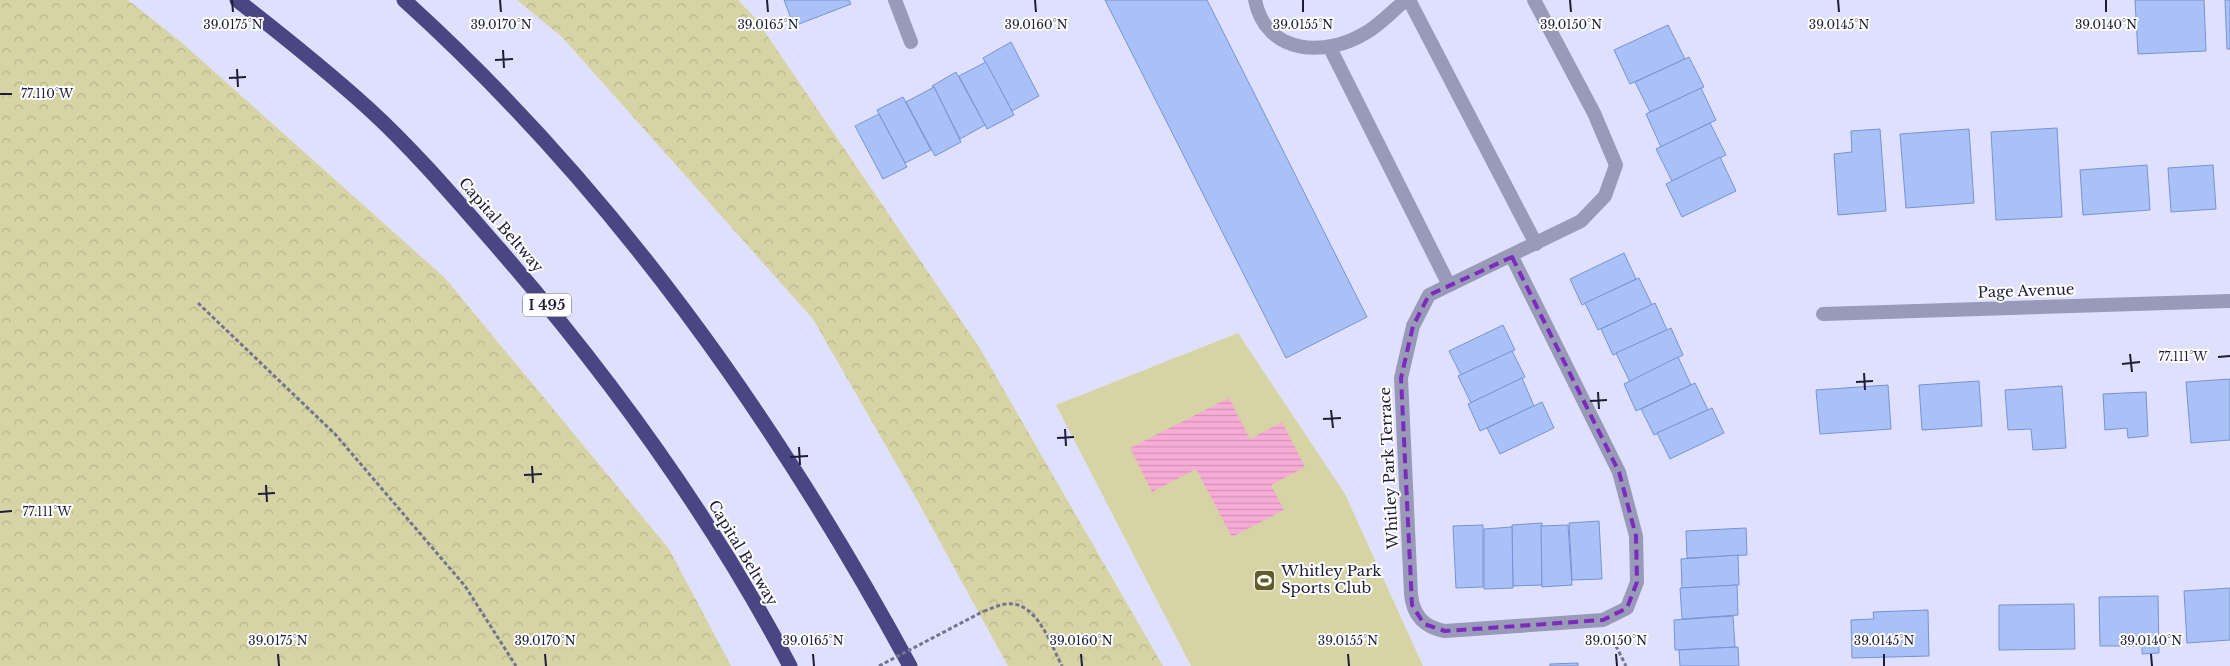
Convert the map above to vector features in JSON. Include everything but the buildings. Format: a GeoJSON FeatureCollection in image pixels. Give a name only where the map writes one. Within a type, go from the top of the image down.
{"type":"FeatureCollection","features":[{"type":"Feature","properties":{"kind":"highway","name":"Capital Beltway"},"geometry":{"type":"LineString","coordinates":[[237,0],[369,110],[460,203],[535,290],[630,410],[708,527],[790,666]]}},
{"type":"Feature","properties":{"kind":"highway"},"geometry":{"type":"LineString","coordinates":[[404,0],[451,42],[551,146],[630,238],[723,362],[802,480],[874,601],[910,666]]}},
{"type":"Feature","properties":{"kind":"street"},"geometry":{"type":"LineString","coordinates":[[895,0],[910,42]]}},
{"type":"Feature","properties":{"kind":"street"},"geometry":{"type":"LineString","coordinates":[[1255,0],[1257,12],[1266,27],[1279,39],[1295,47],[1330,48],[1366,33],[1407,0],[1536,244]]}},
{"type":"Feature","properties":{"kind":"street","name":"Whitley Park Terrace"},"geometry":{"type":"LineString","coordinates":[[1512,257],[1619,472],[1636,536],[1637,582],[1627,608],[1604,620],[1445,631],[1424,624],[1412,605],[1401,378],[1413,326],[1429,295],[1512,257],[1582,221],[1605,196],[1616,165],[1594,113],[1534,0]]}},
{"type":"Feature","properties":{"kind":"street"},"geometry":{"type":"LineString","coordinates":[[1330,48],[1449,285]]}},
{"type":"Feature","properties":{"kind":"street","name":"Page Avenue"},"geometry":{"type":"LineString","coordinates":[[1824,314],[2230,301]]}},
{"type":"Feature","properties":{"kind":"path"},"geometry":{"type":"LineString","coordinates":[[198,303],[335,434],[465,586],[516,666]]}},
{"type":"Feature","properties":{"kind":"path"},"geometry":{"type":"LineString","coordinates":[[879,666],[984,612],[1007,604],[1021,606],[1041,624],[1062,666]]}},
{"type":"Feature","properties":{"kind":"highlighted area"},"geometry":{"type":"Polygon","coordinates":[[[1512,257],[1619,472],[1636,536],[1637,582],[1627,608],[1603,620],[1445,631],[1424,624],[1412,605],[1401,378],[1413,326],[1429,295],[1512,257]]]}},
{"type":"Feature","properties":{"kind":"green space"},"geometry":{"type":"Polygon","coordinates":[[[0,0],[128,0],[181,42],[445,278],[669,549],[731,666],[0,666],[0,0]]]}},
{"type":"Feature","properties":{"kind":"green space"},"geometry":{"type":"Polygon","coordinates":[[[517,0],[738,0],[756,19],[979,347],[1163,666],[1008,666],[917,500],[813,319],[562,37],[517,0]]]}},
{"type":"Feature","properties":{"kind":"green space","name":"Whitley Park Sports Club"},"geometry":{"type":"Polygon","coordinates":[[[1238,333],[1345,494],[1423,666],[1191,666],[1056,405],[1238,333]]]}},
{"type":"Feature","properties":{"kind":"shaded area"},"geometry":{"type":"Polygon","coordinates":[[[1229,398],[1250,439],[1282,422],[1305,467],[1271,485],[1284,510],[1232,537],[1196,469],[1152,492],[1130,448],[1229,398]]]}},
{"type":"Feature","properties":{"kind":"place","name":"Whitley Park Sports Club"},"geometry":{"type":"Point","coordinates":[1265,580]}}]}
